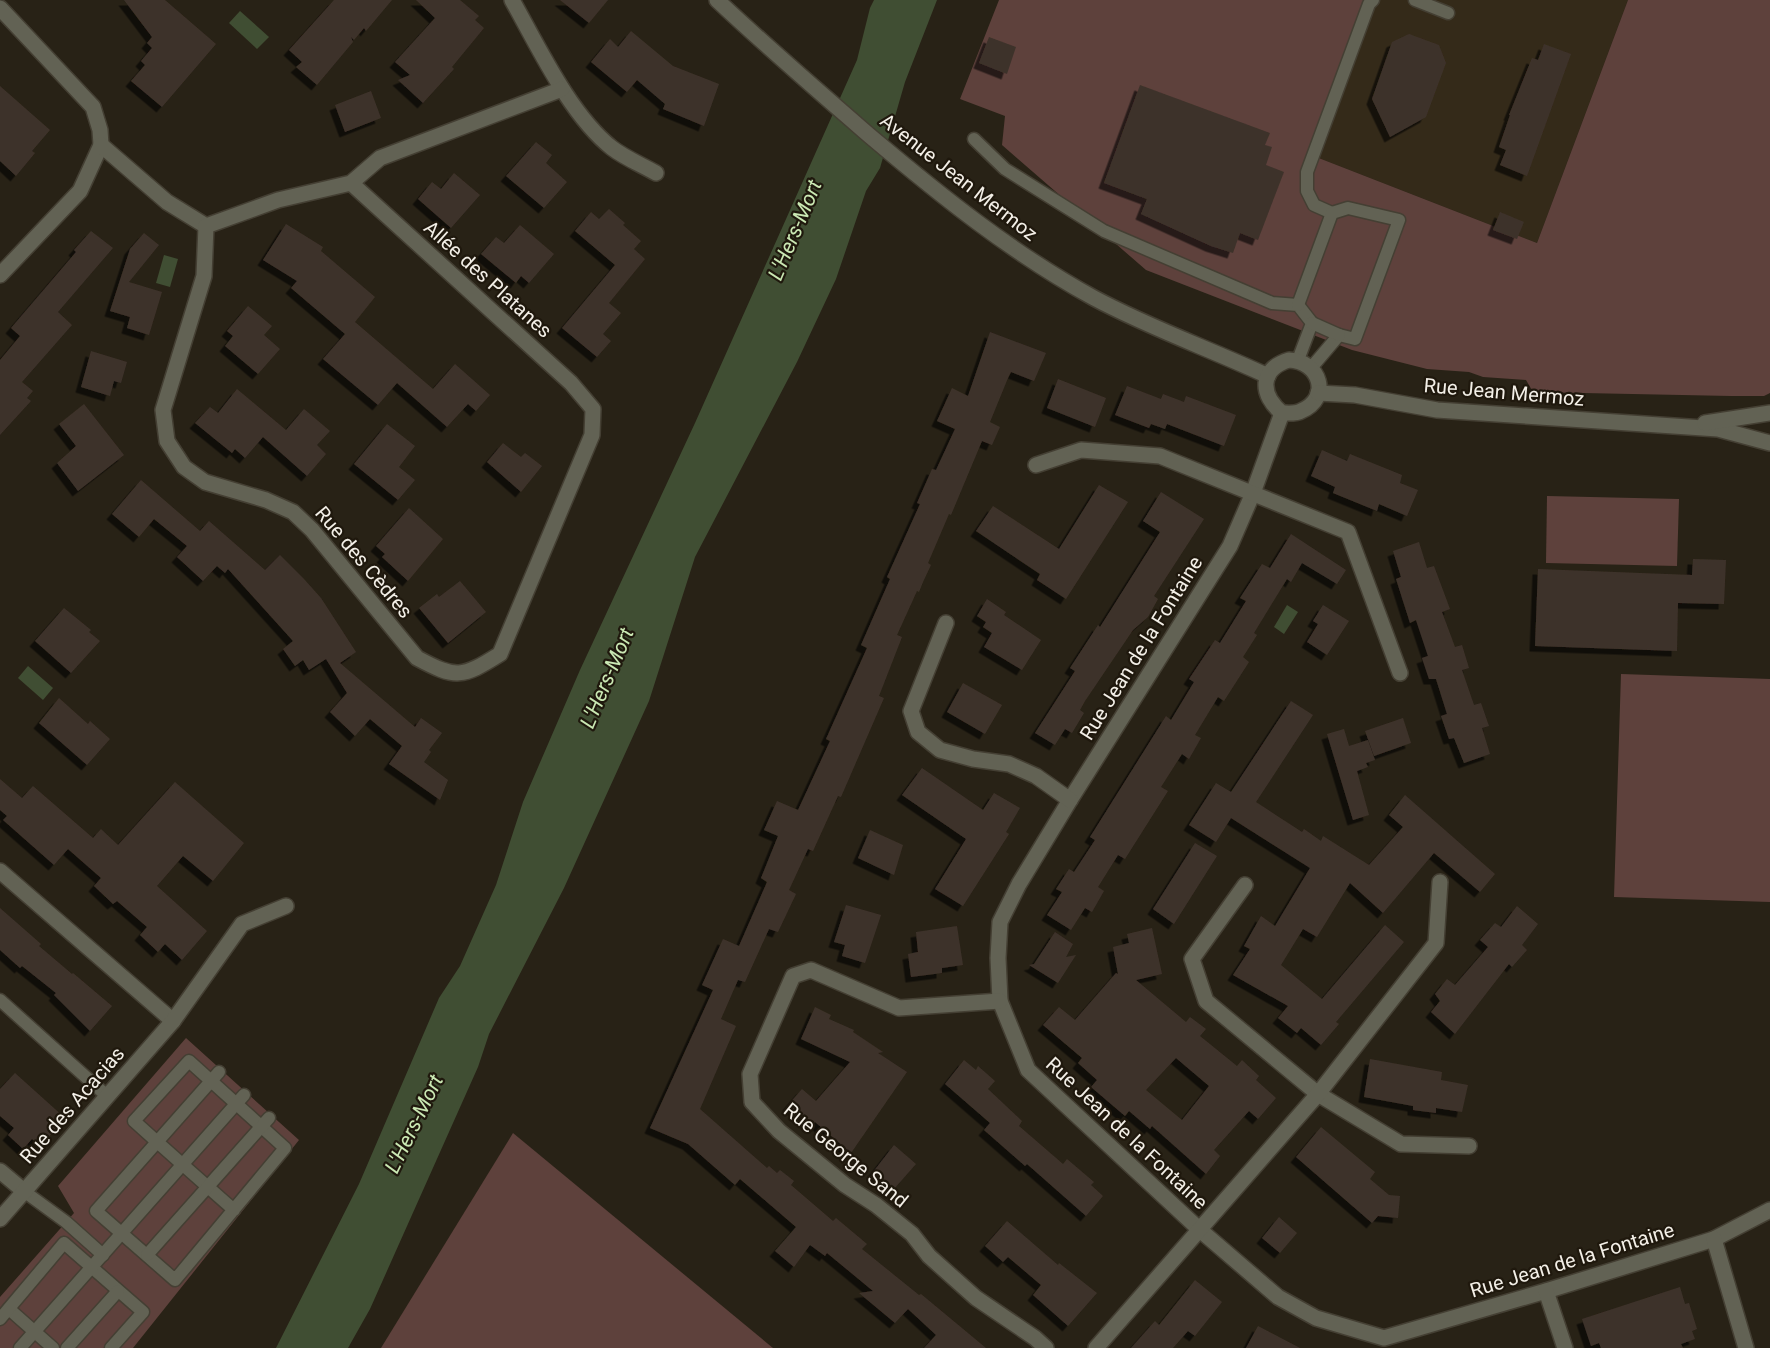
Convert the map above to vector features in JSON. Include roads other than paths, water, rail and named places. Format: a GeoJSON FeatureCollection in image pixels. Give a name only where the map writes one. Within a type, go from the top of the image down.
{"type":"FeatureCollection","features":[{"type":"Feature","properties":{"kind":"street"},"geometry":{"type":"LineString","coordinates":[[512,0],[562,89],[587,122],[612,148],[656,173]]}},
{"type":"Feature","properties":{"kind":"street","name":"Avenue Jean Mermoz"},"geometry":{"type":"LineString","coordinates":[[717,0],[775,55],[935,191],[1014,249],[1094,297],[1156,329],[1268,376]]}},
{"type":"Feature","properties":{"kind":"street"},"geometry":{"type":"LineString","coordinates":[[0,8],[93,107],[100,130],[101,145],[80,191],[0,275]]}},
{"type":"Feature","properties":{"kind":"street"},"geometry":{"type":"LineString","coordinates":[[101,145],[167,202],[206,226],[278,200],[351,183],[380,158],[562,89]]}},
{"type":"Feature","properties":{"kind":"street","name":"Allée des Platanes"},"geometry":{"type":"LineString","coordinates":[[351,183],[571,383],[593,409]]}},
{"type":"Feature","properties":{"kind":"street","name":"Rue des Cèdres"},"geometry":{"type":"LineString","coordinates":[[206,226],[204,276],[163,410],[167,441],[183,467],[205,482],[266,500],[293,512],[312,530],[417,658],[439,670],[462,674],[479,668],[500,654],[592,435],[593,409]]}},
{"type":"Feature","properties":{"kind":"street"},"geometry":{"type":"LineString","coordinates":[[1288,360],[1305,364],[1317,375],[1318,393],[1312,405],[1299,413],[1282,413],[1268,399],[1265,388],[1271,369],[1288,360]]}},
{"type":"Feature","properties":{"kind":"street","name":"Rue Jean Mermoz"},"geometry":{"type":"LineString","coordinates":[[1318,393],[1355,395],[1448,411],[1718,429],[1770,443]]}},
{"type":"Feature","properties":{"kind":"street","name":"Rue Jean de la Fontaine"},"geometry":{"type":"LineString","coordinates":[[1282,413],[1253,493],[1230,546],[1070,800],[1019,884],[1000,922],[998,958],[1000,1001],[1028,1070],[1200,1230],[1278,1297],[1317,1318],[1383,1343],[1714,1239],[1770,1210]]}},
{"type":"Feature","properties":{"kind":"street","name":"Rue Jean Mermoz"},"geometry":{"type":"LineString","coordinates":[[1688,426],[1770,413]]}},
{"type":"Feature","properties":{"kind":"street"},"geometry":{"type":"LineString","coordinates":[[1036,465],[1081,450],[1160,456],[1348,532],[1401,673]]}},
{"type":"Feature","properties":{"kind":"street"},"geometry":{"type":"LineString","coordinates":[[946,623],[911,711],[918,732],[940,750],[974,759],[1009,764],[1036,776],[1070,800]]}},
{"type":"Feature","properties":{"kind":"street"},"geometry":{"type":"LineString","coordinates":[[0,871],[173,1021]]}},
{"type":"Feature","properties":{"kind":"street"},"geometry":{"type":"LineString","coordinates":[[1096,1348],[1318,1094],[1436,943],[1440,882]]}},
{"type":"Feature","properties":{"kind":"street"},"geometry":{"type":"LineString","coordinates":[[1245,885],[1192,959],[1206,1001],[1318,1094],[1401,1143],[1470,1146]]}},
{"type":"Feature","properties":{"kind":"street","name":"Rue des Acacias"},"geometry":{"type":"LineString","coordinates":[[0,1172],[25,1192],[173,1021],[242,924],[286,906]]}},
{"type":"Feature","properties":{"kind":"street","name":"Rue George Sand"},"geometry":{"type":"LineString","coordinates":[[1000,1001],[899,1008],[812,970],[793,976],[750,1074],[752,1102],[778,1131],[845,1185],[876,1205],[912,1234],[929,1256],[976,1298],[1046,1348]]}},
{"type":"Feature","properties":{"kind":"street"},"geometry":{"type":"LineString","coordinates":[[0,1219],[25,1192]]}},
{"type":"Feature","properties":{"kind":"street"},"geometry":{"type":"LineString","coordinates":[[1714,1239],[1746,1348]]}},
{"type":"Feature","properties":{"kind":"street"},"geometry":{"type":"LineString","coordinates":[[1546,1291],[1564,1348]]}},
{"type":"Feature","properties":{"kind":"lane"},"geometry":{"type":"LineString","coordinates":[[974,139],[1005,169],[1104,231],[1272,303],[1298,305],[1312,323],[1339,335],[1355,339],[1399,220],[1348,208],[1332,213],[1314,205],[1307,191],[1307,172],[1369,3],[1373,0]]}},
{"type":"Feature","properties":{"kind":"lane"},"geometry":{"type":"LineString","coordinates":[[1415,0],[1448,13]]}},
{"type":"Feature","properties":{"kind":"lane"},"geometry":{"type":"LineString","coordinates":[[1298,305],[1332,213]]}},
{"type":"Feature","properties":{"kind":"lane"},"geometry":{"type":"LineString","coordinates":[[1305,364],[1312,323]]}},
{"type":"Feature","properties":{"kind":"lane"},"geometry":{"type":"LineString","coordinates":[[1305,364],[1339,335]]}},
{"type":"Feature","properties":{"kind":"lane"},"geometry":{"type":"LineString","coordinates":[[0,1000],[107,1096]]}},
{"type":"Feature","properties":{"kind":"lane"},"geometry":{"type":"LineString","coordinates":[[215,1076],[157,1142],[96,1211],[175,1280],[234,1210],[285,1149],[265,1122],[215,1076],[189,1061],[134,1121],[157,1142],[183,1164],[234,1210]]}},
{"type":"Feature","properties":{"kind":"lane"},"geometry":{"type":"LineString","coordinates":[[20,1348],[240,1099]]}},
{"type":"Feature","properties":{"kind":"lane"},"geometry":{"type":"LineString","coordinates":[[147,1256],[265,1122]]}},
{"type":"Feature","properties":{"kind":"lane"},"geometry":{"type":"LineString","coordinates":[[25,1192],[66,1222],[103,1255]]}},
{"type":"Feature","properties":{"kind":"lane"},"geometry":{"type":"LineString","coordinates":[[0,1319],[64,1243],[143,1312],[111,1348]]}},
{"type":"Feature","properties":{"kind":"lane"},"geometry":{"type":"LineString","coordinates":[[67,1348],[118,1291]]}},
{"type":"Feature","properties":{"kind":"lane"},"geometry":{"type":"LineString","coordinates":[[9,1309],[53,1348]]}},
{"type":"Feature","properties":{"kind":"water","name":"L'Hers-Mort"},"geometry":{"type":"Polygon","coordinates":[[[874,0],[937,0],[905,82],[880,168],[866,191],[836,279],[797,362],[695,557],[649,701],[564,888],[489,1034],[478,1067],[370,1309],[348,1348],[276,1348],[359,1184],[439,998],[460,966],[496,885],[523,802],[580,670],[695,423],[857,60],[874,0]]]}},
{"type":"Feature","properties":{"kind":"water"},"geometry":{"type":"Polygon","coordinates":[[[240,11],[269,37],[257,49],[229,23],[240,11]]]}},
{"type":"Feature","properties":{"kind":"water"},"geometry":{"type":"Polygon","coordinates":[[[164,255],[178,259],[170,287],[156,283],[164,255]]]}},
{"type":"Feature","properties":{"kind":"water"},"geometry":{"type":"Polygon","coordinates":[[[1287,605],[1298,612],[1284,634],[1274,627],[1287,605]]]}},
{"type":"Feature","properties":{"kind":"water"},"geometry":{"type":"Polygon","coordinates":[[[28,666],[53,688],[43,700],[18,678],[28,666]]]}}]}
